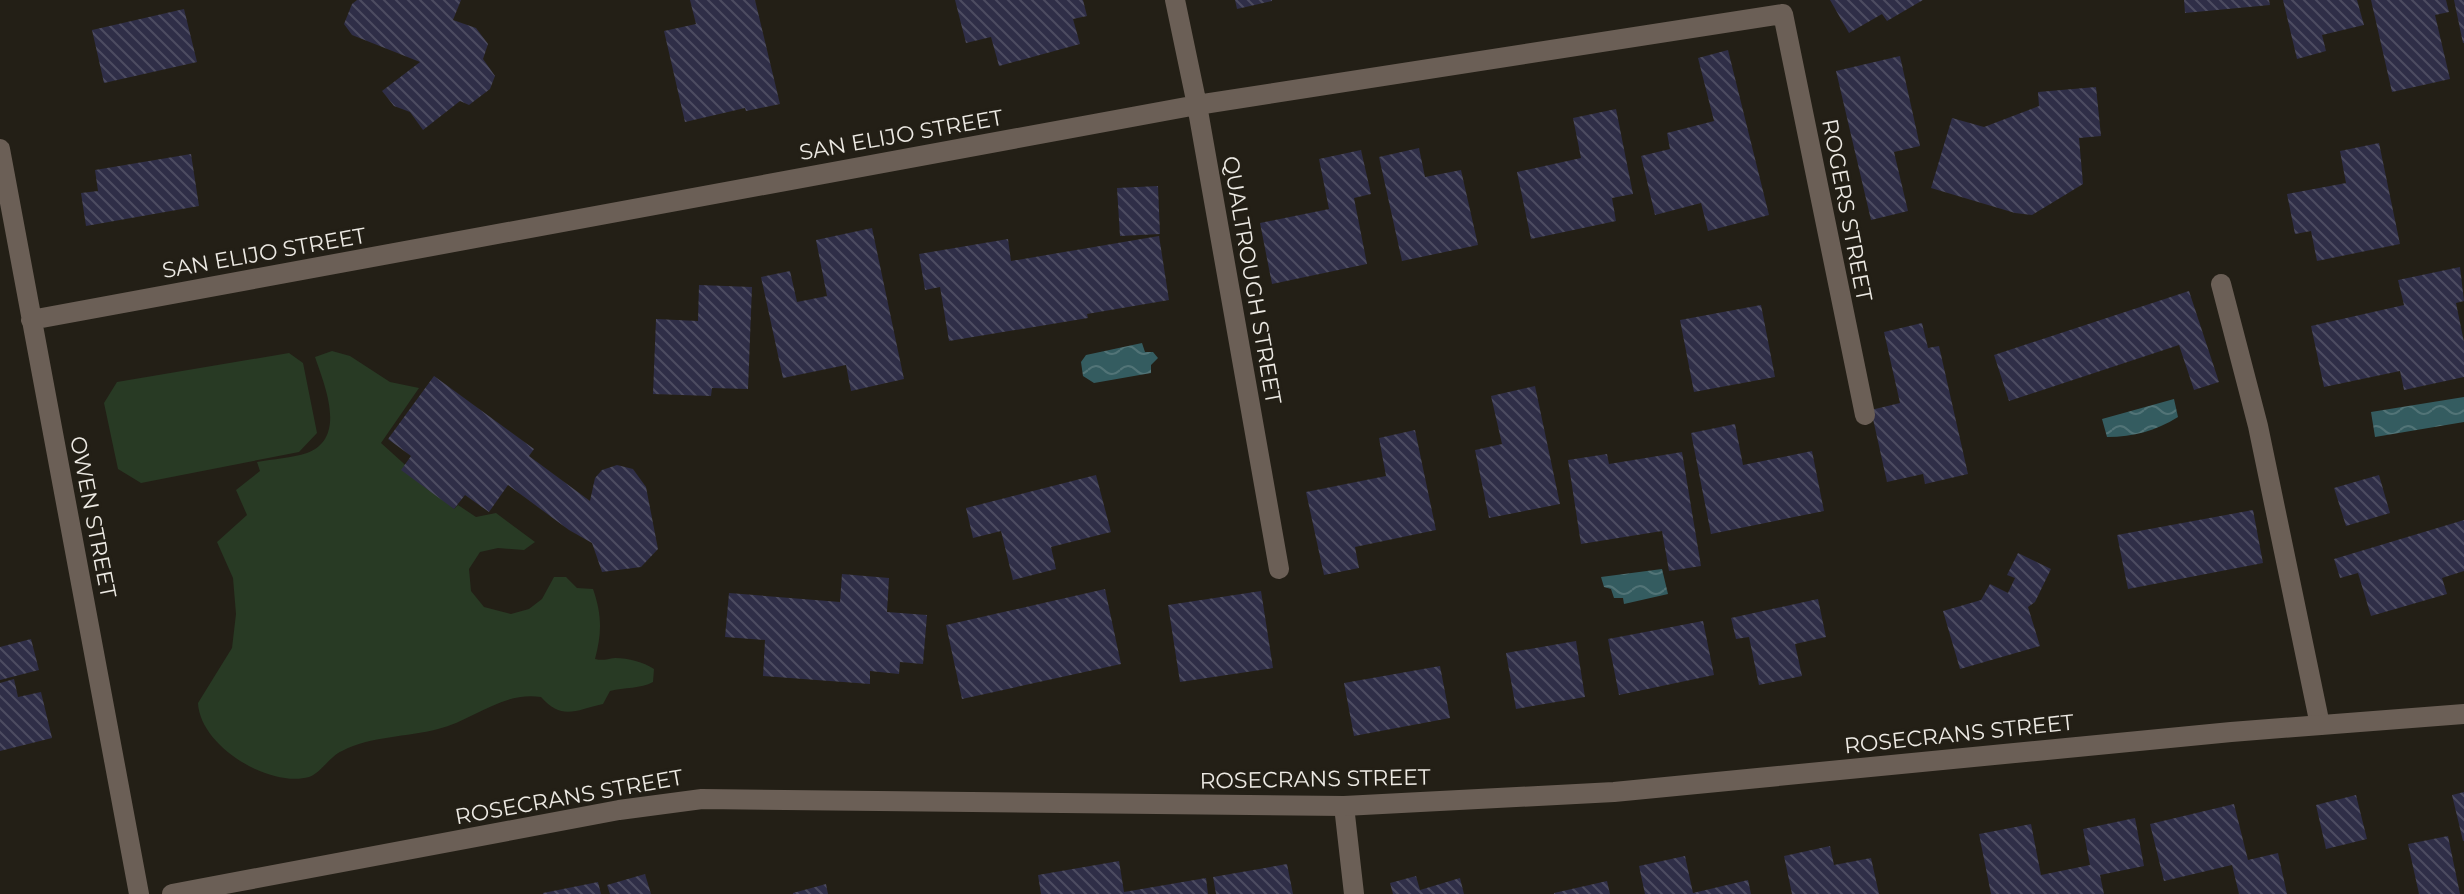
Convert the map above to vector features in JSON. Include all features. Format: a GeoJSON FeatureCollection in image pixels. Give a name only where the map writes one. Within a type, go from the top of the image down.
{"type":"FeatureCollection","features":[{"type":"Feature","properties":{"kind":"street","name":"QUALTROUGH STREET"},"geometry":{"type":"LineString","coordinates":[[1175,0],[1197,105],[1279,569]]}},
{"type":"Feature","properties":{"kind":"street","name":"SAN ELIJO STREET"},"geometry":{"type":"LineString","coordinates":[[31,320],[1197,105],[1783,14]]}},
{"type":"Feature","properties":{"kind":"street","name":"ROGERS STREET"},"geometry":{"type":"LineString","coordinates":[[1783,14],[1865,415]]}},
{"type":"Feature","properties":{"kind":"street","name":"OWEN STREET"},"geometry":{"type":"LineString","coordinates":[[0,149],[139,894]]}},
{"type":"Feature","properties":{"kind":"street"},"geometry":{"type":"LineString","coordinates":[[2221,284],[2258,426],[2320,725]]}},
{"type":"Feature","properties":{"kind":"street","name":"ROSECRANS STREET"},"geometry":{"type":"LineString","coordinates":[[172,894],[619,810],[702,799],[1344,806],[1614,792],[2464,714]]}},
{"type":"Feature","properties":{"kind":"street"},"geometry":{"type":"LineString","coordinates":[[1344,806],[1354,894]]}},
{"type":"Feature","properties":{"kind":"green space"},"geometry":{"type":"Polygon","coordinates":[[[332,351],[350,356],[390,382],[419,388],[381,443],[454,509],[458,505],[476,517],[496,513],[535,542],[524,550],[498,548],[480,552],[469,569],[471,591],[484,607],[511,614],[529,609],[542,599],[554,577],[566,577],[577,588],[593,589],[600,624],[595,659],[620,658],[641,662],[654,669],[653,682],[610,691],[603,704],[570,712],[556,709],[541,697],[514,698],[438,729],[353,746],[338,753],[309,777],[293,779],[257,770],[223,748],[202,719],[198,703],[232,648],[236,614],[233,578],[217,542],[247,515],[236,490],[260,471],[257,462],[307,453],[319,446],[327,435],[330,410],[315,357],[332,351]]]}},
{"type":"Feature","properties":{"kind":"green space"},"geometry":{"type":"Polygon","coordinates":[[[289,353],[303,363],[317,433],[299,452],[141,483],[118,469],[104,403],[117,382],[289,353]]]}},
{"type":"Feature","properties":{"kind":"water"},"geometry":{"type":"Polygon","coordinates":[[[1142,343],[1145,352],[1153,352],[1158,358],[1151,365],[1151,373],[1094,383],[1083,376],[1081,362],[1086,355],[1142,343]]]}},
{"type":"Feature","properties":{"kind":"water"},"geometry":{"type":"Polygon","coordinates":[[[2464,397],[2464,422],[2375,437],[2371,412],[2464,397]]]}},
{"type":"Feature","properties":{"kind":"water"},"geometry":{"type":"Polygon","coordinates":[[[2174,399],[2178,417],[2144,432],[2107,437],[2102,419],[2174,399]]]}},
{"type":"Feature","properties":{"kind":"water"},"geometry":{"type":"Polygon","coordinates":[[[1662,569],[1668,594],[1624,604],[1623,598],[1614,598],[1611,589],[1604,587],[1601,577],[1662,569]]]}},
{"type":"Feature","properties":{"kind":"building"},"geometry":{"type":"Polygon","coordinates":[[[357,0],[461,0],[453,20],[476,28],[488,44],[483,59],[495,76],[490,89],[469,105],[460,101],[423,130],[410,112],[394,106],[382,91],[420,62],[352,35],[344,24],[352,4],[357,0]]]}},
{"type":"Feature","properties":{"kind":"building"},"geometry":{"type":"Polygon","coordinates":[[[690,0],[755,0],[780,104],[746,111],[745,108],[685,122],[664,31],[696,24],[690,0]]]}},
{"type":"Feature","properties":{"kind":"building"},"geometry":{"type":"Polygon","coordinates":[[[955,0],[1083,0],[1087,16],[1073,19],[1080,44],[999,66],[991,37],[966,43],[955,0]]]}},
{"type":"Feature","properties":{"kind":"building"},"geometry":{"type":"Polygon","coordinates":[[[1235,0],[1272,0],[1272,1],[1237,9],[1235,0]]]}},
{"type":"Feature","properties":{"kind":"building"},"geometry":{"type":"Polygon","coordinates":[[[1830,0],[1923,0],[1887,21],[1882,14],[1849,33],[1830,0]]]}},
{"type":"Feature","properties":{"kind":"building"},"geometry":{"type":"Polygon","coordinates":[[[2184,0],[2269,0],[2270,5],[2185,13],[2184,0]]]}},
{"type":"Feature","properties":{"kind":"building"},"geometry":{"type":"Polygon","coordinates":[[[2283,0],[2357,0],[2364,25],[2322,35],[2326,51],[2297,59],[2283,0]]]}},
{"type":"Feature","properties":{"kind":"building"},"geometry":{"type":"Polygon","coordinates":[[[2371,0],[2446,0],[2449,12],[2435,15],[2450,79],[2392,92],[2371,0]]]}},
{"type":"Feature","properties":{"kind":"building"},"geometry":{"type":"Polygon","coordinates":[[[2454,0],[2464,0],[2464,43],[2463,43],[2454,0]]]}},
{"type":"Feature","properties":{"kind":"building"},"geometry":{"type":"Polygon","coordinates":[[[184,9],[197,62],[104,83],[92,30],[184,9]]]}},
{"type":"Feature","properties":{"kind":"building"},"geometry":{"type":"Polygon","coordinates":[[[1728,50],[1769,215],[1708,231],[1701,203],[1655,215],[1641,156],[1670,149],[1667,133],[1714,121],[1698,58],[1728,50]]]}},
{"type":"Feature","properties":{"kind":"building"},"geometry":{"type":"Polygon","coordinates":[[[1900,56],[1920,146],[1894,152],[1908,211],[1871,220],[1836,71],[1900,56]]]}},
{"type":"Feature","properties":{"kind":"building"},"geometry":{"type":"Polygon","coordinates":[[[2096,87],[2101,136],[2079,138],[2083,184],[2032,215],[2015,213],[1931,188],[1952,118],[1984,127],[2039,106],[2038,92],[2096,87]]]}},
{"type":"Feature","properties":{"kind":"building"},"geometry":{"type":"Polygon","coordinates":[[[1616,109],[1633,194],[1612,198],[1616,221],[1531,239],[1517,172],[1581,158],[1573,118],[1616,109]]]}},
{"type":"Feature","properties":{"kind":"building"},"geometry":{"type":"Polygon","coordinates":[[[2379,143],[2400,244],[2317,261],[2311,231],[2295,234],[2287,194],[2346,183],[2340,151],[2379,143]]]}},
{"type":"Feature","properties":{"kind":"building"},"geometry":{"type":"Polygon","coordinates":[[[1419,148],[1425,177],[1461,170],[1478,245],[1402,261],[1379,157],[1419,148]]]}},
{"type":"Feature","properties":{"kind":"building"},"geometry":{"type":"Polygon","coordinates":[[[1361,150],[1371,194],[1354,198],[1367,264],[1272,284],[1260,223],[1329,209],[1319,159],[1361,150]]]}},
{"type":"Feature","properties":{"kind":"building"},"geometry":{"type":"Polygon","coordinates":[[[191,154],[199,206],[86,226],[81,193],[98,191],[95,170],[191,154]]]}},
{"type":"Feature","properties":{"kind":"building"},"geometry":{"type":"Polygon","coordinates":[[[1158,186],[1160,234],[1120,236],[1117,188],[1158,186]]]}},
{"type":"Feature","properties":{"kind":"building"},"geometry":{"type":"Polygon","coordinates":[[[872,228],[904,379],[851,391],[846,365],[783,378],[761,277],[790,271],[797,302],[827,296],[816,240],[872,228]]]}},
{"type":"Feature","properties":{"kind":"building"},"geometry":{"type":"Polygon","coordinates":[[[1159,236],[1169,300],[1087,314],[1088,318],[949,341],[940,287],[925,290],[919,254],[1008,239],[1011,261],[1159,236]]]}},
{"type":"Feature","properties":{"kind":"building"},"geometry":{"type":"Polygon","coordinates":[[[2460,267],[2464,301],[2456,303],[2464,342],[2464,377],[2404,390],[2400,371],[2324,387],[2311,326],[2404,305],[2398,280],[2460,267]]]}},
{"type":"Feature","properties":{"kind":"building"},"geometry":{"type":"Polygon","coordinates":[[[699,285],[752,287],[748,389],[712,388],[711,396],[653,394],[656,319],[698,321],[699,285]]]}},
{"type":"Feature","properties":{"kind":"building"},"geometry":{"type":"Polygon","coordinates":[[[2189,291],[2219,382],[2194,390],[2179,345],[2009,401],[1994,355],[2189,291]]]}},
{"type":"Feature","properties":{"kind":"building"},"geometry":{"type":"Polygon","coordinates":[[[1761,305],[1775,377],[1694,392],[1680,320],[1761,305]]]}},
{"type":"Feature","properties":{"kind":"building"},"geometry":{"type":"Polygon","coordinates":[[[1922,323],[1928,348],[1939,346],[1968,474],[1925,484],[1923,474],[1887,482],[1871,410],[1900,403],[1884,332],[1922,323]]]}},
{"type":"Feature","properties":{"kind":"building"},"geometry":{"type":"Polygon","coordinates":[[[434,376],[534,449],[529,456],[590,501],[595,478],[602,470],[617,465],[633,469],[646,487],[658,549],[641,567],[602,572],[592,543],[508,485],[489,512],[465,495],[454,509],[401,470],[411,456],[388,439],[434,376]]]}},
{"type":"Feature","properties":{"kind":"building"},"geometry":{"type":"Polygon","coordinates":[[[1535,386],[1560,504],[1489,518],[1475,450],[1502,444],[1491,396],[1535,386]]]}},
{"type":"Feature","properties":{"kind":"building"},"geometry":{"type":"Polygon","coordinates":[[[1735,424],[1743,465],[1812,451],[1824,511],[1711,534],[1691,433],[1735,424]]]}},
{"type":"Feature","properties":{"kind":"building"},"geometry":{"type":"Polygon","coordinates":[[[1415,430],[1436,530],[1355,547],[1359,568],[1324,575],[1306,492],[1386,476],[1379,438],[1415,430]]]}},
{"type":"Feature","properties":{"kind":"building"},"geometry":{"type":"Polygon","coordinates":[[[1682,452],[1701,566],[1669,571],[1662,531],[1581,544],[1568,460],[1607,454],[1609,464],[1682,452]]]}},
{"type":"Feature","properties":{"kind":"building"},"geometry":{"type":"Polygon","coordinates":[[[1096,475],[1111,532],[1051,547],[1056,569],[1013,580],[1001,531],[973,538],[966,508],[1096,475]]]}},
{"type":"Feature","properties":{"kind":"building"},"geometry":{"type":"Polygon","coordinates":[[[2379,475],[2390,513],[2346,526],[2334,488],[2379,475]]]}},
{"type":"Feature","properties":{"kind":"building"},"geometry":{"type":"Polygon","coordinates":[[[2253,510],[2263,563],[2128,589],[2117,535],[2253,510]]]}},
{"type":"Feature","properties":{"kind":"building"},"geometry":{"type":"Polygon","coordinates":[[[2464,520],[2464,571],[2442,578],[2447,594],[2371,616],[2358,573],[2340,578],[2334,559],[2464,520]]]}},
{"type":"Feature","properties":{"kind":"building"},"geometry":{"type":"Polygon","coordinates":[[[2018,553],[2051,569],[2035,602],[2028,607],[2040,646],[1960,669],[1943,611],[1981,600],[1990,584],[2008,593],[2015,578],[2007,575],[2018,553]]]}},
{"type":"Feature","properties":{"kind":"building"},"geometry":{"type":"Polygon","coordinates":[[[842,574],[889,578],[887,612],[927,615],[923,664],[900,662],[899,674],[870,671],[870,684],[763,676],[765,640],[725,637],[729,593],[840,602],[842,574]]]}},
{"type":"Feature","properties":{"kind":"building"},"geometry":{"type":"Polygon","coordinates":[[[1105,589],[1121,664],[962,699],[946,625],[1105,589]]]}},
{"type":"Feature","properties":{"kind":"building"},"geometry":{"type":"Polygon","coordinates":[[[1261,591],[1273,668],[1180,682],[1168,605],[1261,591]]]}},
{"type":"Feature","properties":{"kind":"building"},"geometry":{"type":"Polygon","coordinates":[[[1818,599],[1826,637],[1795,644],[1802,676],[1759,685],[1749,637],[1736,639],[1731,618],[1818,599]]]}},
{"type":"Feature","properties":{"kind":"building"},"geometry":{"type":"Polygon","coordinates":[[[1703,621],[1714,675],[1619,695],[1608,639],[1703,621]]]}},
{"type":"Feature","properties":{"kind":"building"},"geometry":{"type":"Polygon","coordinates":[[[31,639],[39,670],[0,680],[0,647],[31,639]]]}},
{"type":"Feature","properties":{"kind":"building"},"geometry":{"type":"Polygon","coordinates":[[[1576,641],[1585,697],[1516,709],[1506,653],[1576,641]]]}},
{"type":"Feature","properties":{"kind":"building"},"geometry":{"type":"Polygon","coordinates":[[[1440,666],[1450,718],[1354,736],[1344,683],[1440,666]]]}},
{"type":"Feature","properties":{"kind":"building"},"geometry":{"type":"Polygon","coordinates":[[[14,679],[18,697],[41,692],[52,738],[0,751],[0,683],[14,679]]]}},
{"type":"Feature","properties":{"kind":"building"},"geometry":{"type":"Polygon","coordinates":[[[2464,792],[2464,841],[2463,841],[2452,795],[2464,792]]]}},
{"type":"Feature","properties":{"kind":"building"},"geometry":{"type":"Polygon","coordinates":[[[2356,795],[2367,839],[2326,849],[2316,805],[2356,795]]]}},
{"type":"Feature","properties":{"kind":"building"},"geometry":{"type":"Polygon","coordinates":[[[2234,804],[2248,860],[2278,853],[2287,894],[2239,894],[2232,865],[2164,881],[2150,824],[2234,804]]]}},
{"type":"Feature","properties":{"kind":"building"},"geometry":{"type":"Polygon","coordinates":[[[2135,818],[2144,866],[2100,875],[2104,894],[1991,894],[1979,834],[2031,824],[2041,875],[2090,865],[2083,829],[2135,818]]]}},
{"type":"Feature","properties":{"kind":"building"},"geometry":{"type":"Polygon","coordinates":[[[2448,836],[2460,894],[2419,894],[2408,844],[2448,836]]]}},
{"type":"Feature","properties":{"kind":"building"},"geometry":{"type":"Polygon","coordinates":[[[1830,846],[1834,865],[1871,858],[1879,894],[1792,894],[1784,856],[1830,846]]]}},
{"type":"Feature","properties":{"kind":"building"},"geometry":{"type":"Polygon","coordinates":[[[1685,856],[1693,893],[1748,880],[1751,894],[1645,894],[1639,866],[1685,856]]]}},
{"type":"Feature","properties":{"kind":"building"},"geometry":{"type":"Polygon","coordinates":[[[1119,861],[1124,892],[1206,878],[1208,894],[1041,894],[1038,875],[1119,861]]]}},
{"type":"Feature","properties":{"kind":"building"},"geometry":{"type":"Polygon","coordinates":[[[1287,864],[1293,894],[1216,894],[1213,877],[1287,864]]]}},
{"type":"Feature","properties":{"kind":"building"},"geometry":{"type":"Polygon","coordinates":[[[645,874],[651,894],[610,894],[607,885],[645,874]]]}},
{"type":"Feature","properties":{"kind":"building"},"geometry":{"type":"Polygon","coordinates":[[[1416,876],[1420,890],[1460,878],[1464,894],[1393,894],[1390,883],[1416,876]]]}},
{"type":"Feature","properties":{"kind":"building"},"geometry":{"type":"Polygon","coordinates":[[[1607,881],[1610,894],[1554,894],[1554,893],[1607,881]]]}},
{"type":"Feature","properties":{"kind":"building"},"geometry":{"type":"Polygon","coordinates":[[[598,882],[601,894],[543,894],[543,893],[598,882]]]}},
{"type":"Feature","properties":{"kind":"building"},"geometry":{"type":"Polygon","coordinates":[[[826,884],[828,894],[793,894],[793,893],[826,884]]]}}]}
